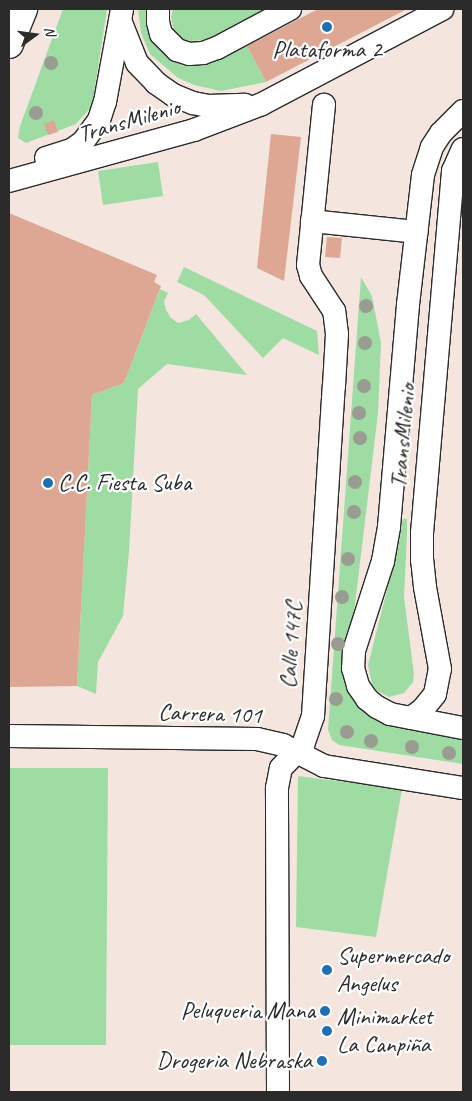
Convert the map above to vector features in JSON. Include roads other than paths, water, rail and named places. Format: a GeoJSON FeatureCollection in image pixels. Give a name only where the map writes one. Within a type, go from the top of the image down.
{"type":"FeatureCollection","features":[{"type":"Feature","properties":{"kind":"main road"},"geometry":{"type":"LineString","coordinates":[[9,44],[22,9]]}},
{"type":"Feature","properties":{"kind":"street"},"geometry":{"type":"LineString","coordinates":[[158,9],[158,22],[161,34],[177,50],[189,54],[203,53],[217,48],[290,9]]}},
{"type":"Feature","properties":{"kind":"street","name":"TransMilenio"},"geometry":{"type":"LineString","coordinates":[[9,181],[194,130],[262,104],[442,9]]}},
{"type":"Feature","properties":{"kind":"street","name":"TransMilenio"},"geometry":{"type":"LineString","coordinates":[[120,13],[137,62],[156,83],[173,95],[208,106],[262,104]]}},
{"type":"Feature","properties":{"kind":"street","name":"TransMilenio"},"geometry":{"type":"LineString","coordinates":[[9,168],[73,149],[83,142],[91,132],[105,102],[120,13]]}},
{"type":"Feature","properties":{"kind":"street"},"geometry":{"type":"LineString","coordinates":[[324,105],[312,221],[416,232]]}},
{"type":"Feature","properties":{"kind":"street","name":"TransMilenio"},"geometry":{"type":"LineString","coordinates":[[463,111],[441,133],[427,160],[416,232],[389,526],[383,561],[354,651],[353,668],[358,686],[377,707],[390,714],[463,728]]}},
{"type":"Feature","properties":{"kind":"street","name":"TransMilenio"},"geometry":{"type":"LineString","coordinates":[[410,718],[429,702],[435,694],[440,675],[437,644],[422,560],[422,533],[452,183],[455,164],[463,149]]}},
{"type":"Feature","properties":{"kind":"street","name":"Calle 147C"},"geometry":{"type":"LineString","coordinates":[[278,1092],[277,788],[281,768],[303,745],[313,716],[337,334],[334,311],[311,276],[308,265],[312,221]]}},
{"type":"Feature","properties":{"kind":"street","name":"Carrera 101"},"geometry":{"type":"LineString","coordinates":[[9,736],[270,741],[331,767],[463,788]]}},
{"type":"Feature","properties":{"kind":"place","name":"Plataforma 2"},"geometry":{"type":"Point","coordinates":[327,27]}},
{"type":"Feature","properties":{"kind":"place","name":"C.C. Fiesta Suba"},"geometry":{"type":"Point","coordinates":[48,483]}},
{"type":"Feature","properties":{"kind":"place","name":"Supermercado Angelus"},"geometry":{"type":"Point","coordinates":[327,970]}},
{"type":"Feature","properties":{"kind":"place","name":"Peluqueria Mana"},"geometry":{"type":"Point","coordinates":[325,1011]}},
{"type":"Feature","properties":{"kind":"place","name":"Minimarket La Canpiña"},"geometry":{"type":"Point","coordinates":[327,1031]}},
{"type":"Feature","properties":{"kind":"place","name":"Drogeria Nebraska"},"geometry":{"type":"Point","coordinates":[322,1061]}}]}
